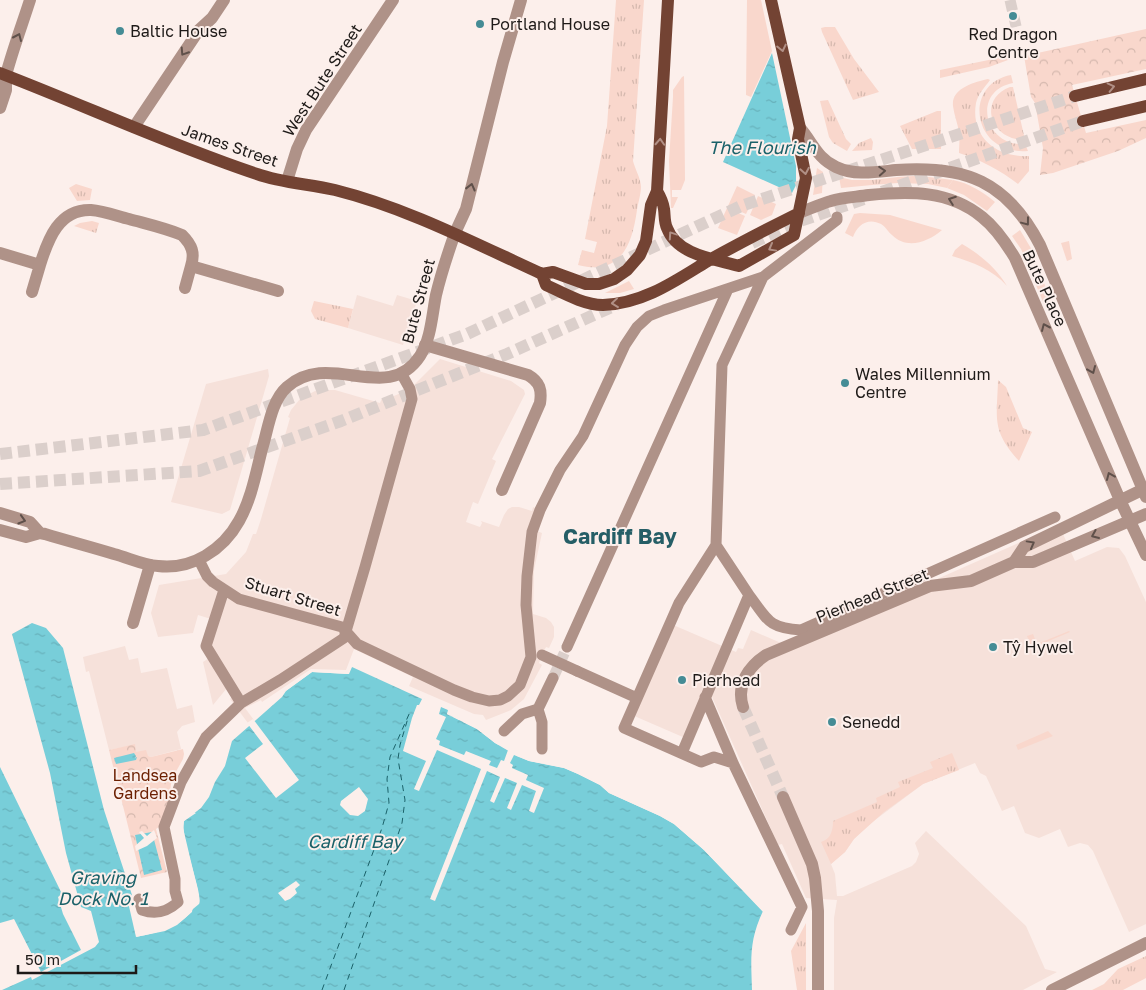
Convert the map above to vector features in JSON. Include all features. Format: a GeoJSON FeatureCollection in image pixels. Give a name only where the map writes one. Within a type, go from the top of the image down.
{"type":"FeatureCollection","features":[{"type":"Feature","properties":{"kind":"main road"},"geometry":{"type":"LineString","coordinates":[[455,233],[542,274],[553,272],[586,284],[599,284],[614,279],[627,270],[640,255],[646,241],[651,205],[657,191],[668,0]]}},
{"type":"Feature","properties":{"kind":"main road"},"geometry":{"type":"LineString","coordinates":[[657,191],[664,206],[666,227],[673,240],[686,250],[739,266],[794,235],[806,178],[798,139],[800,128],[771,0]]}},
{"type":"Feature","properties":{"kind":"main road","name":"James Street"},"geometry":{"type":"LineString","coordinates":[[3,74],[256,174],[334,190],[455,233]]}},
{"type":"Feature","properties":{"kind":"main road"},"geometry":{"type":"LineString","coordinates":[[1076,96],[1146,79]]}},
{"type":"Feature","properties":{"kind":"main road"},"geometry":{"type":"LineString","coordinates":[[1083,121],[1146,106]]}},
{"type":"Feature","properties":{"kind":"main road"},"geometry":{"type":"LineString","coordinates":[[542,274],[546,285],[580,300],[602,305],[624,302],[640,298],[671,283],[712,258],[799,213]]}},
{"type":"Feature","properties":{"kind":"street"},"geometry":{"type":"LineString","coordinates":[[0,108],[6,90],[3,74],[20,32],[30,0]]}},
{"type":"Feature","properties":{"kind":"street"},"geometry":{"type":"LineString","coordinates":[[134,127],[198,30],[212,18],[224,0]]}},
{"type":"Feature","properties":{"kind":"street","name":"West Bute Street"},"geometry":{"type":"LineString","coordinates":[[287,181],[296,149],[306,130],[393,0]]}},
{"type":"Feature","properties":{"kind":"street","name":"Bute Street"},"geometry":{"type":"LineString","coordinates":[[401,373],[415,362],[425,345],[434,312],[436,296],[455,233],[466,209],[501,68],[521,0]]}},
{"type":"Feature","properties":{"kind":"street","name":"Bute Place"},"geometry":{"type":"LineString","coordinates":[[800,128],[815,151],[824,159],[846,171],[860,173],[923,168],[947,171],[978,179],[1011,203],[1030,226],[1040,245],[1145,492]]}},
{"type":"Feature","properties":{"kind":"street","name":"Bute Place"},"geometry":{"type":"LineString","coordinates":[[799,213],[833,200],[890,193],[924,193],[962,204],[982,216],[996,230],[1015,258],[1120,500],[1146,555]]}},
{"type":"Feature","properties":{"kind":"street"},"geometry":{"type":"LineString","coordinates":[[32,292],[47,243],[56,226],[73,214],[90,210],[104,212],[182,235],[194,252],[185,288]]}},
{"type":"Feature","properties":{"kind":"street"},"geometry":{"type":"LineString","coordinates":[[346,631],[356,644],[454,690],[489,701],[500,700],[515,692],[520,685],[531,657],[526,605],[527,576],[533,527],[560,470],[584,436],[625,345],[637,327],[649,316],[763,277],[837,220],[837,217]]}},
{"type":"Feature","properties":{"kind":"street"},"geometry":{"type":"LineString","coordinates":[[0,253],[40,265]]}},
{"type":"Feature","properties":{"kind":"street"},"geometry":{"type":"LineString","coordinates":[[191,266],[278,291]]}},
{"type":"Feature","properties":{"kind":"street"},"geometry":{"type":"LineString","coordinates":[[733,762],[714,757],[701,762],[624,728],[679,603],[716,545],[722,365],[763,277]]}},
{"type":"Feature","properties":{"kind":"street"},"geometry":{"type":"LineString","coordinates":[[567,647],[728,289]]}},
{"type":"Feature","properties":{"kind":"street"},"geometry":{"type":"LineString","coordinates":[[425,345],[528,375],[539,384],[542,394],[540,403],[502,490]]}},
{"type":"Feature","properties":{"kind":"street"},"geometry":{"type":"LineString","coordinates":[[0,530],[26,537],[40,533],[162,567],[199,560],[221,544],[239,521],[246,504],[275,406],[286,388],[306,376],[323,372],[375,378],[385,378],[401,373],[410,389],[412,399],[344,638],[241,703],[206,737],[181,782],[164,827],[178,902],[170,910],[153,914],[142,910],[139,899]]}},
{"type":"Feature","properties":{"kind":"street","name":"Pierhead Street"},"geometry":{"type":"LineString","coordinates":[[1014,562],[1024,547],[1120,500],[1145,492]]}},
{"type":"Feature","properties":{"kind":"street"},"geometry":{"type":"LineString","coordinates":[[0,513],[30,522],[40,533]]}},
{"type":"Feature","properties":{"kind":"street","name":"Pierhead Street"},"geometry":{"type":"LineString","coordinates":[[743,707],[740,694],[742,684],[755,662],[766,656],[930,586],[971,580],[1014,562],[1033,562],[1146,514]]}},
{"type":"Feature","properties":{"kind":"street"},"geometry":{"type":"LineString","coordinates":[[716,545],[749,596],[771,624],[782,629],[801,630],[1055,517]]}},
{"type":"Feature","properties":{"kind":"street","name":"Stuart Street"},"geometry":{"type":"LineString","coordinates":[[199,560],[207,576],[224,590],[248,602],[342,628],[346,631]]}},
{"type":"Feature","properties":{"kind":"street"},"geometry":{"type":"LineString","coordinates":[[134,623],[150,564]]}},
{"type":"Feature","properties":{"kind":"street"},"geometry":{"type":"LineString","coordinates":[[224,590],[204,644],[241,703]]}},
{"type":"Feature","properties":{"kind":"street"},"geometry":{"type":"LineString","coordinates":[[682,753],[749,596]]}},
{"type":"Feature","properties":{"kind":"street"},"geometry":{"type":"LineString","coordinates":[[530,650],[637,698]]}},
{"type":"Feature","properties":{"kind":"street"},"geometry":{"type":"LineString","coordinates":[[542,749],[542,722],[538,708],[552,678]]}},
{"type":"Feature","properties":{"kind":"street"},"geometry":{"type":"LineString","coordinates":[[705,697],[733,762],[802,907],[791,930]]}},
{"type":"Feature","properties":{"kind":"street"},"geometry":{"type":"LineString","coordinates":[[504,731],[522,714],[538,708]]}},
{"type":"Feature","properties":{"kind":"street"},"geometry":{"type":"LineString","coordinates":[[783,798],[812,864],[815,878],[818,911],[818,990]]}},
{"type":"Feature","properties":{"kind":"street"},"geometry":{"type":"LineString","coordinates":[[1052,990],[1146,943]]}},
{"type":"Feature","properties":{"kind":"shaded area"},"geometry":{"type":"Polygon","coordinates":[[[357,295],[393,306],[397,295],[417,301],[403,345],[348,328],[357,295]]]}},
{"type":"Feature","properties":{"kind":"shaded area"},"geometry":{"type":"Polygon","coordinates":[[[440,359],[511,381],[524,390],[525,394],[492,459],[496,461],[478,504],[473,502],[466,522],[480,527],[481,521],[499,527],[504,515],[512,507],[532,511],[533,507],[545,512],[537,531],[542,533],[534,570],[533,614],[546,618],[551,622],[554,627],[554,637],[549,648],[546,647],[542,655],[539,663],[542,665],[524,699],[511,710],[486,720],[483,715],[474,714],[409,686],[413,677],[354,649],[346,670],[311,669],[262,702],[261,700],[245,708],[299,780],[263,743],[230,699],[233,696],[227,688],[213,705],[203,662],[209,658],[211,619],[198,615],[193,633],[158,637],[151,613],[159,585],[226,574],[246,552],[253,534],[256,534],[261,519],[290,418],[288,417],[300,399],[315,391],[335,390],[380,403],[382,398],[387,399],[410,389],[440,359]]]}},
{"type":"Feature","properties":{"kind":"shaded area"},"geometry":{"type":"Polygon","coordinates":[[[268,369],[269,376],[230,510],[222,514],[171,502],[206,384],[268,369]]]}},
{"type":"Feature","properties":{"kind":"shaded area"},"geometry":{"type":"Polygon","coordinates":[[[1059,525],[1075,561],[1107,547],[1119,548],[1125,556],[1146,602],[1146,924],[1129,932],[1093,851],[1088,845],[1080,843],[1068,847],[1060,829],[1039,838],[1025,833],[1014,806],[1002,811],[986,776],[980,773],[975,763],[923,784],[867,826],[854,839],[845,852],[831,864],[835,874],[837,896],[843,896],[912,866],[919,854],[915,843],[926,831],[1026,926],[1045,969],[1057,972],[1023,990],[834,990],[834,918],[837,900],[806,898],[782,844],[778,845],[712,697],[692,741],[632,715],[671,624],[736,652],[738,648],[743,649],[751,630],[781,643],[901,595],[1059,525]]]}},
{"type":"Feature","properties":{"kind":"shaded area"},"geometry":{"type":"Polygon","coordinates":[[[125,646],[129,660],[138,658],[141,673],[167,668],[177,709],[192,705],[195,722],[182,726],[177,732],[181,749],[151,757],[136,752],[134,745],[109,750],[89,671],[86,672],[83,657],[125,646]]]}},
{"type":"Feature","properties":{"kind":"green space"},"geometry":{"type":"Polygon","coordinates":[[[616,0],[644,0],[633,161],[641,184],[641,190],[632,235],[627,246],[614,262],[604,266],[592,267],[578,265],[582,250],[594,253],[597,242],[585,239],[607,126],[616,0]]]}},
{"type":"Feature","properties":{"kind":"green space"},"geometry":{"type":"Polygon","coordinates":[[[747,0],[761,0],[772,51],[751,97],[746,95],[747,0]]]}},
{"type":"Feature","properties":{"kind":"green space"},"geometry":{"type":"Polygon","coordinates":[[[835,27],[854,59],[879,92],[853,100],[822,32],[821,28],[835,27]]]}},
{"type":"Feature","properties":{"kind":"green space"},"geometry":{"type":"Polygon","coordinates":[[[1146,29],[1146,69],[1072,85],[1086,133],[1146,120],[1146,138],[1118,151],[1053,173],[1040,175],[1043,148],[1024,56],[1146,29]]]}},
{"type":"Feature","properties":{"kind":"green space"},"geometry":{"type":"Polygon","coordinates":[[[1008,56],[1008,60],[989,67],[940,78],[940,70],[1008,56]]]}},
{"type":"Feature","properties":{"kind":"green space"},"geometry":{"type":"Polygon","coordinates":[[[1011,75],[1013,83],[1000,88],[991,96],[988,118],[992,128],[1000,137],[1011,143],[1025,144],[1028,151],[1009,150],[995,142],[985,132],[980,118],[980,104],[985,91],[995,81],[1011,75]]]}},
{"type":"Feature","properties":{"kind":"green space"},"geometry":{"type":"Polygon","coordinates":[[[684,76],[685,180],[681,190],[672,190],[672,197],[678,197],[673,208],[671,208],[669,161],[673,90],[684,76]]]}},
{"type":"Feature","properties":{"kind":"green space"},"geometry":{"type":"Polygon","coordinates":[[[988,79],[990,80],[976,103],[975,115],[977,126],[982,136],[997,149],[1018,156],[1029,156],[1029,171],[1018,184],[990,166],[959,153],[958,126],[953,100],[960,90],[965,87],[988,79]]]}},
{"type":"Feature","properties":{"kind":"green space"},"geometry":{"type":"Polygon","coordinates":[[[1013,87],[1025,140],[1013,138],[1003,133],[996,126],[992,118],[991,109],[994,100],[1000,93],[1013,87]]]}},
{"type":"Feature","properties":{"kind":"green space"},"geometry":{"type":"Polygon","coordinates":[[[828,100],[846,139],[851,144],[847,151],[833,143],[829,137],[820,101],[828,100]]]}},
{"type":"Feature","properties":{"kind":"green space"},"geometry":{"type":"Polygon","coordinates":[[[941,111],[941,149],[912,149],[900,126],[941,111]]]}},
{"type":"Feature","properties":{"kind":"green space"},"geometry":{"type":"Polygon","coordinates":[[[871,138],[873,142],[872,150],[852,151],[859,143],[871,138]]]}},
{"type":"Feature","properties":{"kind":"green space"},"geometry":{"type":"Polygon","coordinates":[[[817,168],[823,172],[822,193],[813,195],[817,168]]]}},
{"type":"Feature","properties":{"kind":"green space"},"geometry":{"type":"Polygon","coordinates":[[[839,177],[852,180],[872,180],[872,185],[841,188],[839,177]]]}},
{"type":"Feature","properties":{"kind":"green space"},"geometry":{"type":"Polygon","coordinates":[[[898,177],[898,183],[872,185],[872,180],[898,177]]]}},
{"type":"Feature","properties":{"kind":"green space"},"geometry":{"type":"Polygon","coordinates":[[[898,177],[929,177],[928,184],[898,183],[898,177]]]}},
{"type":"Feature","properties":{"kind":"green space"},"geometry":{"type":"Polygon","coordinates":[[[929,177],[953,180],[947,188],[928,184],[929,177]]]}},
{"type":"Feature","properties":{"kind":"green space"},"geometry":{"type":"Polygon","coordinates":[[[953,180],[976,188],[995,202],[987,211],[964,195],[947,188],[953,180]]]}},
{"type":"Feature","properties":{"kind":"green space"},"geometry":{"type":"Polygon","coordinates":[[[76,184],[92,189],[90,200],[77,201],[69,188],[76,184]]]}},
{"type":"Feature","properties":{"kind":"green space"},"geometry":{"type":"Polygon","coordinates":[[[737,186],[755,195],[746,214],[728,206],[737,186]]]}},
{"type":"Feature","properties":{"kind":"green space"},"geometry":{"type":"Polygon","coordinates":[[[758,196],[776,204],[772,215],[761,220],[750,215],[758,196]]]}},
{"type":"Feature","properties":{"kind":"green space"},"geometry":{"type":"Polygon","coordinates":[[[727,208],[745,216],[737,235],[718,228],[727,208]]]}},
{"type":"Feature","properties":{"kind":"green space"},"geometry":{"type":"Polygon","coordinates":[[[854,214],[890,215],[942,230],[930,238],[917,243],[898,240],[883,225],[872,221],[860,226],[853,237],[845,233],[854,214]]]}},
{"type":"Feature","properties":{"kind":"green space"},"geometry":{"type":"Polygon","coordinates":[[[92,221],[99,223],[96,233],[74,226],[80,223],[92,221]]]}},
{"type":"Feature","properties":{"kind":"green space"},"geometry":{"type":"Polygon","coordinates":[[[1020,230],[1032,250],[1036,262],[1028,265],[1021,249],[1012,236],[1020,230]]]}},
{"type":"Feature","properties":{"kind":"green space"},"geometry":{"type":"Polygon","coordinates":[[[1069,241],[1072,259],[1067,261],[1061,243],[1069,241]]]}},
{"type":"Feature","properties":{"kind":"green space"},"geometry":{"type":"Polygon","coordinates":[[[962,244],[988,262],[1007,286],[989,271],[952,256],[955,250],[962,244]]]}},
{"type":"Feature","properties":{"kind":"green space"},"geometry":{"type":"Polygon","coordinates":[[[1041,275],[1051,301],[1044,304],[1033,278],[1041,275]]]}},
{"type":"Feature","properties":{"kind":"green space"},"geometry":{"type":"Polygon","coordinates":[[[629,281],[634,289],[620,293],[605,293],[629,281]]]}},
{"type":"Feature","properties":{"kind":"green space"},"geometry":{"type":"Polygon","coordinates":[[[314,301],[353,309],[348,328],[315,319],[311,311],[314,301]]]}},
{"type":"Feature","properties":{"kind":"green space"},"geometry":{"type":"Polygon","coordinates":[[[998,380],[1006,387],[1023,428],[1032,432],[1019,461],[1004,441],[1000,432],[997,415],[998,380]]]}},
{"type":"Feature","properties":{"kind":"green space"},"geometry":{"type":"Polygon","coordinates":[[[1069,631],[1032,648],[1027,636],[1033,634],[1037,644],[1069,631]]]}},
{"type":"Feature","properties":{"kind":"green space"},"geometry":{"type":"Polygon","coordinates":[[[1048,731],[1053,736],[1018,750],[1016,745],[1048,731]]]}},
{"type":"Feature","properties":{"kind":"green space","name":"Landsea Gardens"},"geometry":{"type":"Polygon","coordinates":[[[135,744],[136,752],[146,750],[148,756],[151,757],[183,749],[184,754],[173,777],[169,801],[159,827],[156,829],[167,872],[141,878],[109,750],[135,744]]]}},
{"type":"Feature","properties":{"kind":"green space"},"geometry":{"type":"Polygon","coordinates":[[[952,753],[959,770],[923,784],[884,812],[854,839],[845,852],[831,864],[821,842],[831,834],[833,821],[877,802],[876,798],[900,787],[898,782],[933,768],[930,762],[952,753]]]}},
{"type":"Feature","properties":{"kind":"green space"},"geometry":{"type":"Polygon","coordinates":[[[806,923],[806,990],[797,990],[791,951],[806,923]]]}},
{"type":"Feature","properties":{"kind":"green space"},"geometry":{"type":"Polygon","coordinates":[[[1146,956],[1146,978],[1123,990],[1092,990],[1104,984],[1118,969],[1146,956]]]}},
{"type":"Feature","properties":{"kind":"water","name":"The Flourish"},"geometry":{"type":"Polygon","coordinates":[[[772,53],[796,166],[796,185],[792,193],[723,162],[772,53]]]}},
{"type":"Feature","properties":{"kind":"water","name":"Cardiff Bay"},"geometry":{"type":"Polygon","coordinates":[[[32,623],[46,628],[63,648],[104,810],[132,895],[128,902],[136,937],[168,929],[181,921],[199,904],[200,899],[185,840],[184,821],[201,808],[209,797],[215,782],[225,766],[232,741],[282,697],[286,691],[312,672],[348,674],[352,666],[449,710],[447,714],[477,729],[495,743],[517,756],[529,761],[564,768],[578,774],[600,785],[609,793],[674,824],[704,850],[763,911],[753,941],[751,959],[752,990],[2,990],[31,977],[32,980],[95,947],[99,942],[91,911],[81,907],[66,853],[50,773],[12,634],[32,623]]]}},
{"type":"Feature","properties":{"kind":"water"},"geometry":{"type":"Polygon","coordinates":[[[134,753],[135,758],[137,757],[136,760],[116,764],[114,758],[134,753]]]}},
{"type":"Feature","properties":{"kind":"water"},"geometry":{"type":"Polygon","coordinates":[[[0,767],[62,894],[58,897],[63,914],[81,950],[41,972],[14,919],[0,923],[0,767]]]}},
{"type":"Feature","properties":{"kind":"water"},"geometry":{"type":"Polygon","coordinates":[[[152,832],[162,870],[144,875],[135,835],[152,832]]]}},
{"type":"Feature","properties":{"kind":"pier"},"geometry":{"type":"Polygon","coordinates":[[[352,664],[424,698],[450,708],[450,716],[447,714],[448,710],[441,707],[439,714],[446,717],[436,739],[440,741],[439,745],[464,755],[466,751],[491,761],[489,765],[497,768],[501,760],[504,761],[508,750],[502,747],[504,745],[525,758],[542,761],[542,763],[546,764],[565,766],[602,783],[610,791],[661,813],[676,822],[706,848],[764,909],[764,913],[704,850],[674,824],[609,793],[600,785],[578,774],[564,768],[529,761],[514,755],[510,763],[513,765],[512,768],[528,775],[526,780],[544,788],[534,813],[529,811],[536,791],[522,785],[511,810],[507,808],[517,783],[505,778],[494,803],[490,801],[500,777],[487,771],[435,901],[430,899],[481,769],[437,750],[419,791],[414,789],[426,761],[403,751],[412,718],[417,705],[419,705],[422,699],[352,667],[349,674],[312,672],[280,695],[284,689],[311,670],[347,671],[352,664]]]}},
{"type":"Feature","properties":{"kind":"pier"},"geometry":{"type":"Polygon","coordinates":[[[253,719],[299,780],[276,798],[245,758],[263,744],[247,723],[253,719]]]}},
{"type":"Feature","properties":{"kind":"pier"},"geometry":{"type":"Polygon","coordinates":[[[464,720],[478,727],[482,730],[481,732],[486,733],[492,740],[494,739],[500,743],[500,746],[495,743],[477,729],[463,722],[464,720]]]}},
{"type":"Feature","properties":{"kind":"pier"},"geometry":{"type":"Polygon","coordinates":[[[359,787],[368,799],[365,811],[358,816],[350,815],[340,805],[341,801],[359,787]]]}},
{"type":"Feature","properties":{"kind":"pier"},"geometry":{"type":"Polygon","coordinates":[[[192,812],[196,813],[184,821],[183,828],[198,891],[196,892],[180,828],[182,819],[192,812]]]}},
{"type":"Feature","properties":{"kind":"pier"},"geometry":{"type":"Polygon","coordinates":[[[154,830],[157,838],[147,846],[136,851],[135,846],[144,838],[139,832],[142,831],[147,836],[154,830]]]}},
{"type":"Feature","properties":{"kind":"pier"},"geometry":{"type":"Polygon","coordinates":[[[296,881],[300,885],[295,889],[297,893],[285,901],[278,893],[296,881]]]}},
{"type":"Feature","properties":{"kind":"pier"},"geometry":{"type":"Polygon","coordinates":[[[193,905],[192,912],[177,925],[165,931],[136,937],[139,934],[176,923],[193,905]]]}},
{"type":"Feature","properties":{"kind":"ferry route"},"geometry":{"type":"LineString","coordinates":[[322,990],[382,828],[389,803],[387,779],[390,757],[410,712]]}},
{"type":"Feature","properties":{"kind":"ferry route"},"geometry":{"type":"LineString","coordinates":[[344,990],[402,823],[405,800],[398,759],[408,718]]}},
{"type":"Feature","properties":{"kind":"tunnel"},"geometry":{"type":"LineString","coordinates":[[1010,0],[1018,35]]}},
{"type":"Feature","properties":{"kind":"tunnel"},"geometry":{"type":"LineString","coordinates":[[0,454],[203,430],[467,334],[741,206],[1075,96]]}},
{"type":"Feature","properties":{"kind":"tunnel"},"geometry":{"type":"LineString","coordinates":[[882,192],[1083,121]]}},
{"type":"Feature","properties":{"kind":"tunnel"},"geometry":{"type":"LineString","coordinates":[[752,243],[800,221],[864,199]]}},
{"type":"Feature","properties":{"kind":"tunnel"},"geometry":{"type":"LineString","coordinates":[[0,484],[199,471],[341,421],[507,354],[616,305]]}},
{"type":"Feature","properties":{"kind":"tunnel"},"geometry":{"type":"LineString","coordinates":[[553,678],[567,647]]}},
{"type":"Feature","properties":{"kind":"tunnel"},"geometry":{"type":"LineString","coordinates":[[743,707],[783,797]]}},
{"type":"Feature","properties":{"kind":"place","name":"Red Dragon Centre"},"geometry":{"type":"Point","coordinates":[1013,16]}},
{"type":"Feature","properties":{"kind":"place","name":"Portland House"},"geometry":{"type":"Point","coordinates":[480,24]}},
{"type":"Feature","properties":{"kind":"place","name":"Baltic House"},"geometry":{"type":"Point","coordinates":[120,31]}},
{"type":"Feature","properties":{"kind":"place","name":"Wales Millennium Centre"},"geometry":{"type":"Point","coordinates":[845,383]}},
{"type":"Feature","properties":{"kind":"place","name":"Tŷ Hywel"},"geometry":{"type":"Point","coordinates":[993,647]}},
{"type":"Feature","properties":{"kind":"place","name":"Pierhead"},"geometry":{"type":"Point","coordinates":[682,680]}},
{"type":"Feature","properties":{"kind":"place","name":"Senedd"},"geometry":{"type":"Point","coordinates":[832,722]}},
{"type":"Feature","properties":{"kind":"district","name":"Cardiff Bay"},"geometry":{"type":"Point","coordinates":[620,536]}},
{"type":"Feature","properties":{"kind":"water label","name":"Graving Dock No. 1"},"geometry":{"type":"Point","coordinates":[103,888]}}]}
